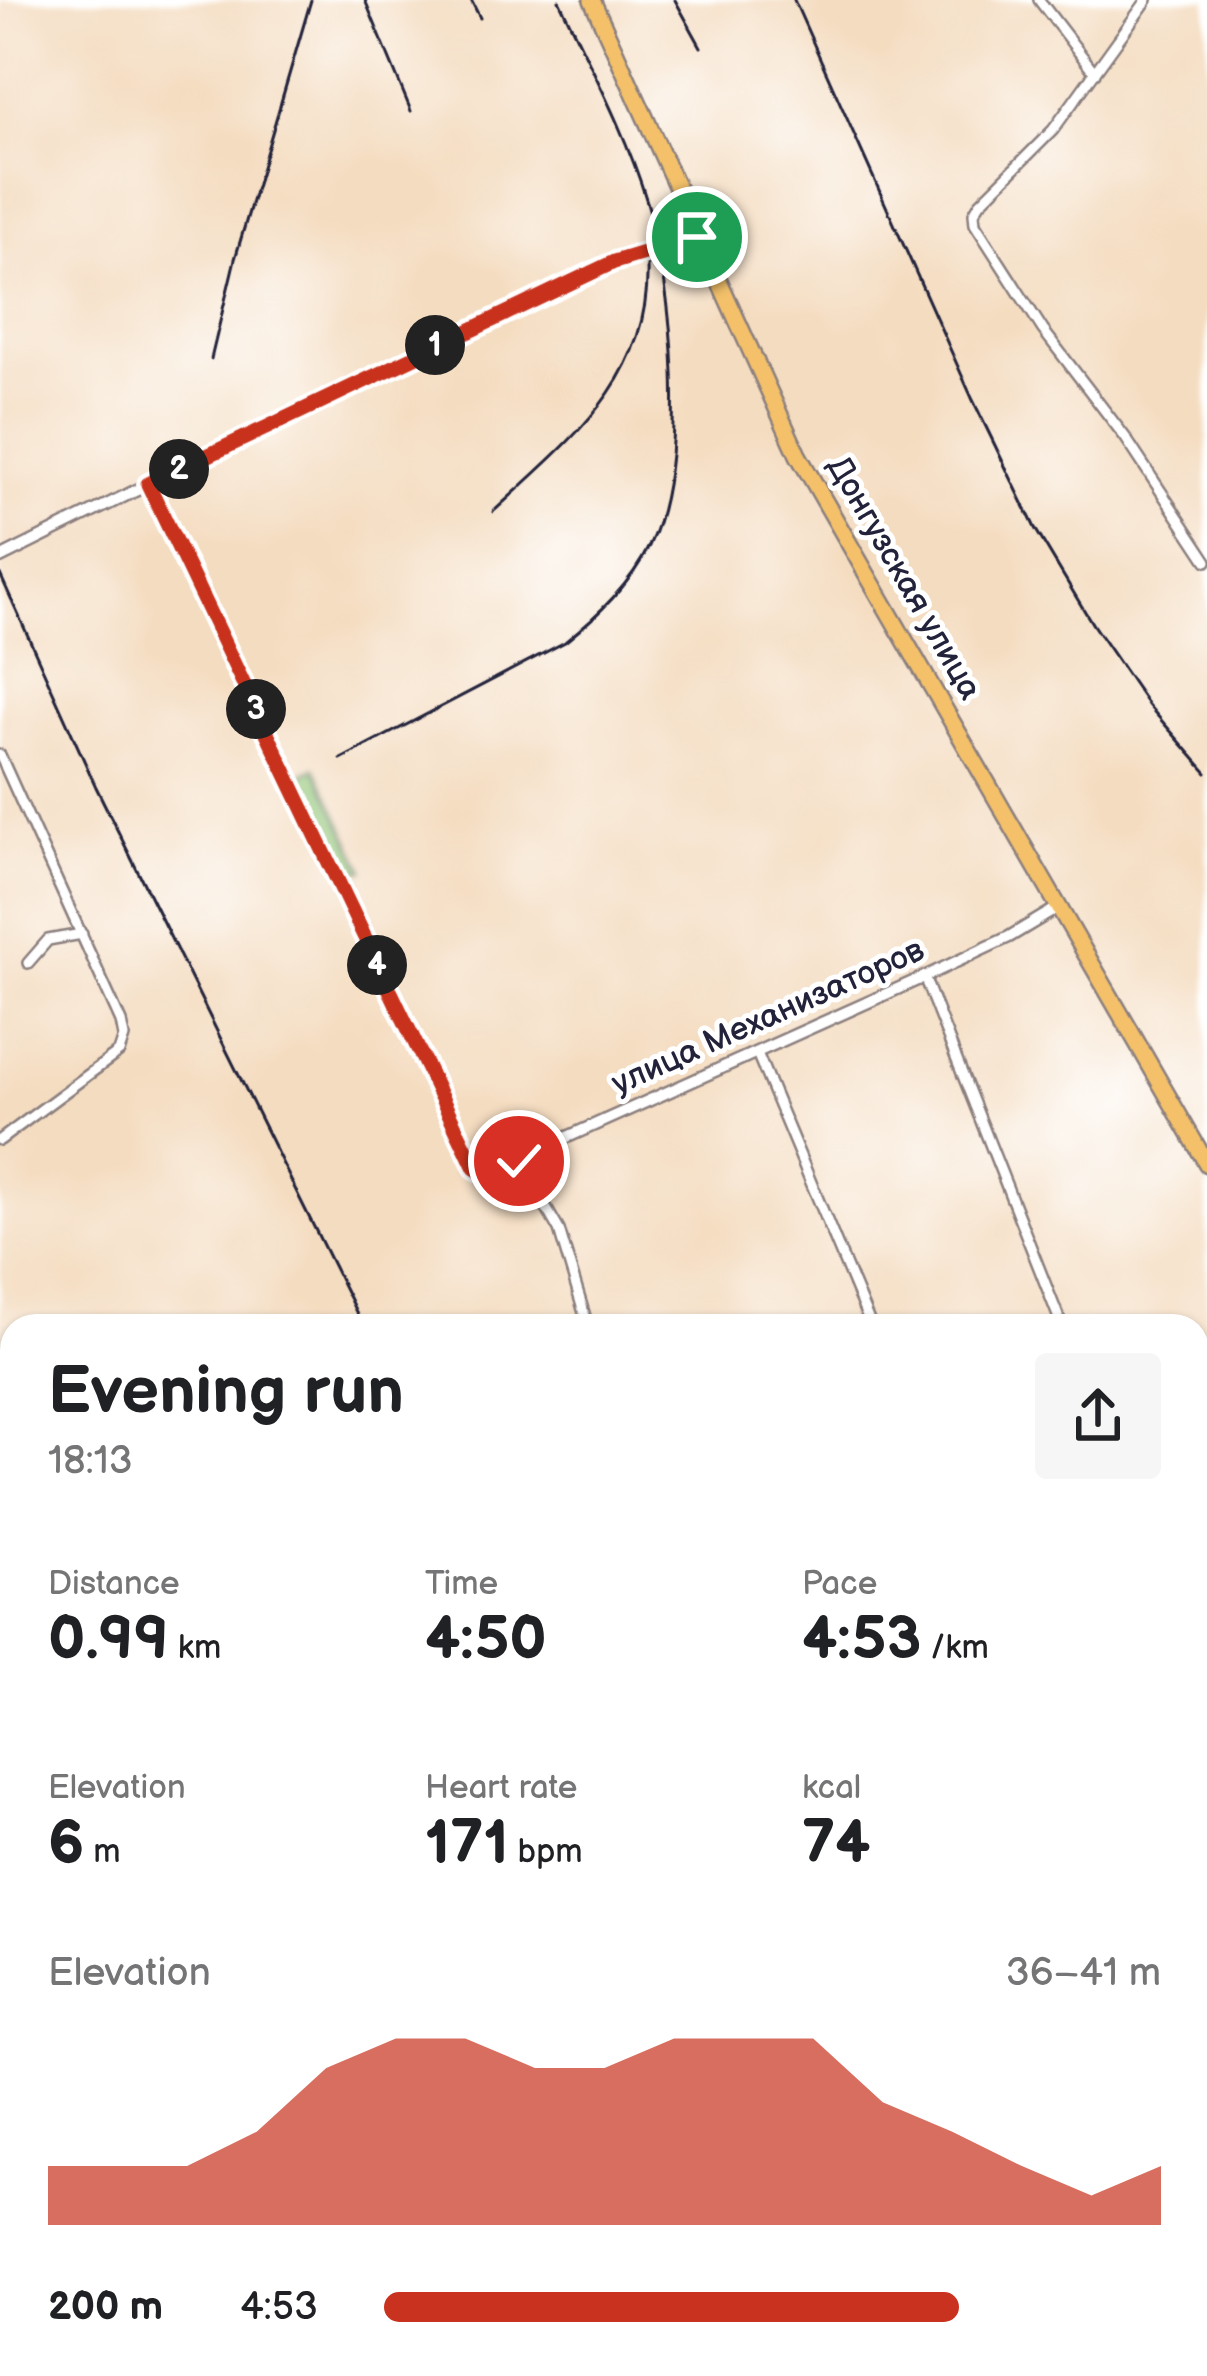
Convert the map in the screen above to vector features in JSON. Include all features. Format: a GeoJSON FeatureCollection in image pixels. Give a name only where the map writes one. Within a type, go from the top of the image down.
{"type":"FeatureCollection","features":[{"type":"Feature","properties":{"kind":"highway","name":"Донгузская улица"},"geometry":{"type":"LineString","coordinates":[[592,0],[798,455],[1207,1164]]}},
{"type":"Feature","properties":{"kind":"street"},"geometry":{"type":"LineString","coordinates":[[1039,0],[1095,73]]}},
{"type":"Feature","properties":{"kind":"street"},"geometry":{"type":"LineString","coordinates":[[1147,0],[1053,130],[980,203],[975,224],[1042,330],[1125,437],[1207,561]]}},
{"type":"Feature","properties":{"kind":"street"},"geometry":{"type":"LineString","coordinates":[[0,558],[595,270],[697,237]]}},
{"type":"Feature","properties":{"kind":"street","name":"улица Механизаторов"},"geometry":{"type":"LineString","coordinates":[[148,484],[475,1168],[485,1174],[924,977],[1009,937],[1059,907]]}},
{"type":"Feature","properties":{"kind":"street"},"geometry":{"type":"LineString","coordinates":[[0,755],[122,1022],[124,1037],[119,1052],[0,1140]]}},
{"type":"Feature","properties":{"kind":"street"},"geometry":{"type":"LineString","coordinates":[[28,963],[48,940],[82,934]]}},
{"type":"Feature","properties":{"kind":"street"},"geometry":{"type":"LineString","coordinates":[[924,977],[1057,1314]]}},
{"type":"Feature","properties":{"kind":"street"},"geometry":{"type":"LineString","coordinates":[[757,1053],[866,1314]]}},
{"type":"Feature","properties":{"kind":"street"},"geometry":{"type":"LineString","coordinates":[[519,1161],[559,1230],[584,1314]]}},
{"type":"Feature","properties":{"kind":"green space"},"geometry":{"type":"Polygon","coordinates":[[[315,768],[364,870],[344,874],[297,777],[315,768]]]}},
{"type":"Feature","properties":{"kind":"railway"},"geometry":{"type":"LineString","coordinates":[[211,359],[235,259],[311,0]]}},
{"type":"Feature","properties":{"kind":"railway"},"geometry":{"type":"LineString","coordinates":[[365,0],[411,111]]}},
{"type":"Feature","properties":{"kind":"railway"},"geometry":{"type":"LineString","coordinates":[[471,0],[480,18]]}},
{"type":"Feature","properties":{"kind":"railway"},"geometry":{"type":"LineString","coordinates":[[341,759],[565,642],[633,573],[662,511],[673,423],[673,375],[656,238],[629,150],[559,0]]}},
{"type":"Feature","properties":{"kind":"railway"},"geometry":{"type":"LineString","coordinates":[[675,0],[701,47]]}},
{"type":"Feature","properties":{"kind":"railway"},"geometry":{"type":"LineString","coordinates":[[794,0],[1036,530],[1148,705],[1207,773]]}},
{"type":"Feature","properties":{"kind":"railway"},"geometry":{"type":"LineString","coordinates":[[493,512],[576,433],[620,375],[645,306],[647,266]]}},
{"type":"Feature","properties":{"kind":"railway"},"geometry":{"type":"LineString","coordinates":[[0,574],[96,787],[357,1314]]}},
{"type":"Feature","properties":{"kind":"route"},"geometry":{"type":"LineString","coordinates":[[519,1161],[485,1174],[475,1168],[148,484],[614,262],[697,237]]}}]}
